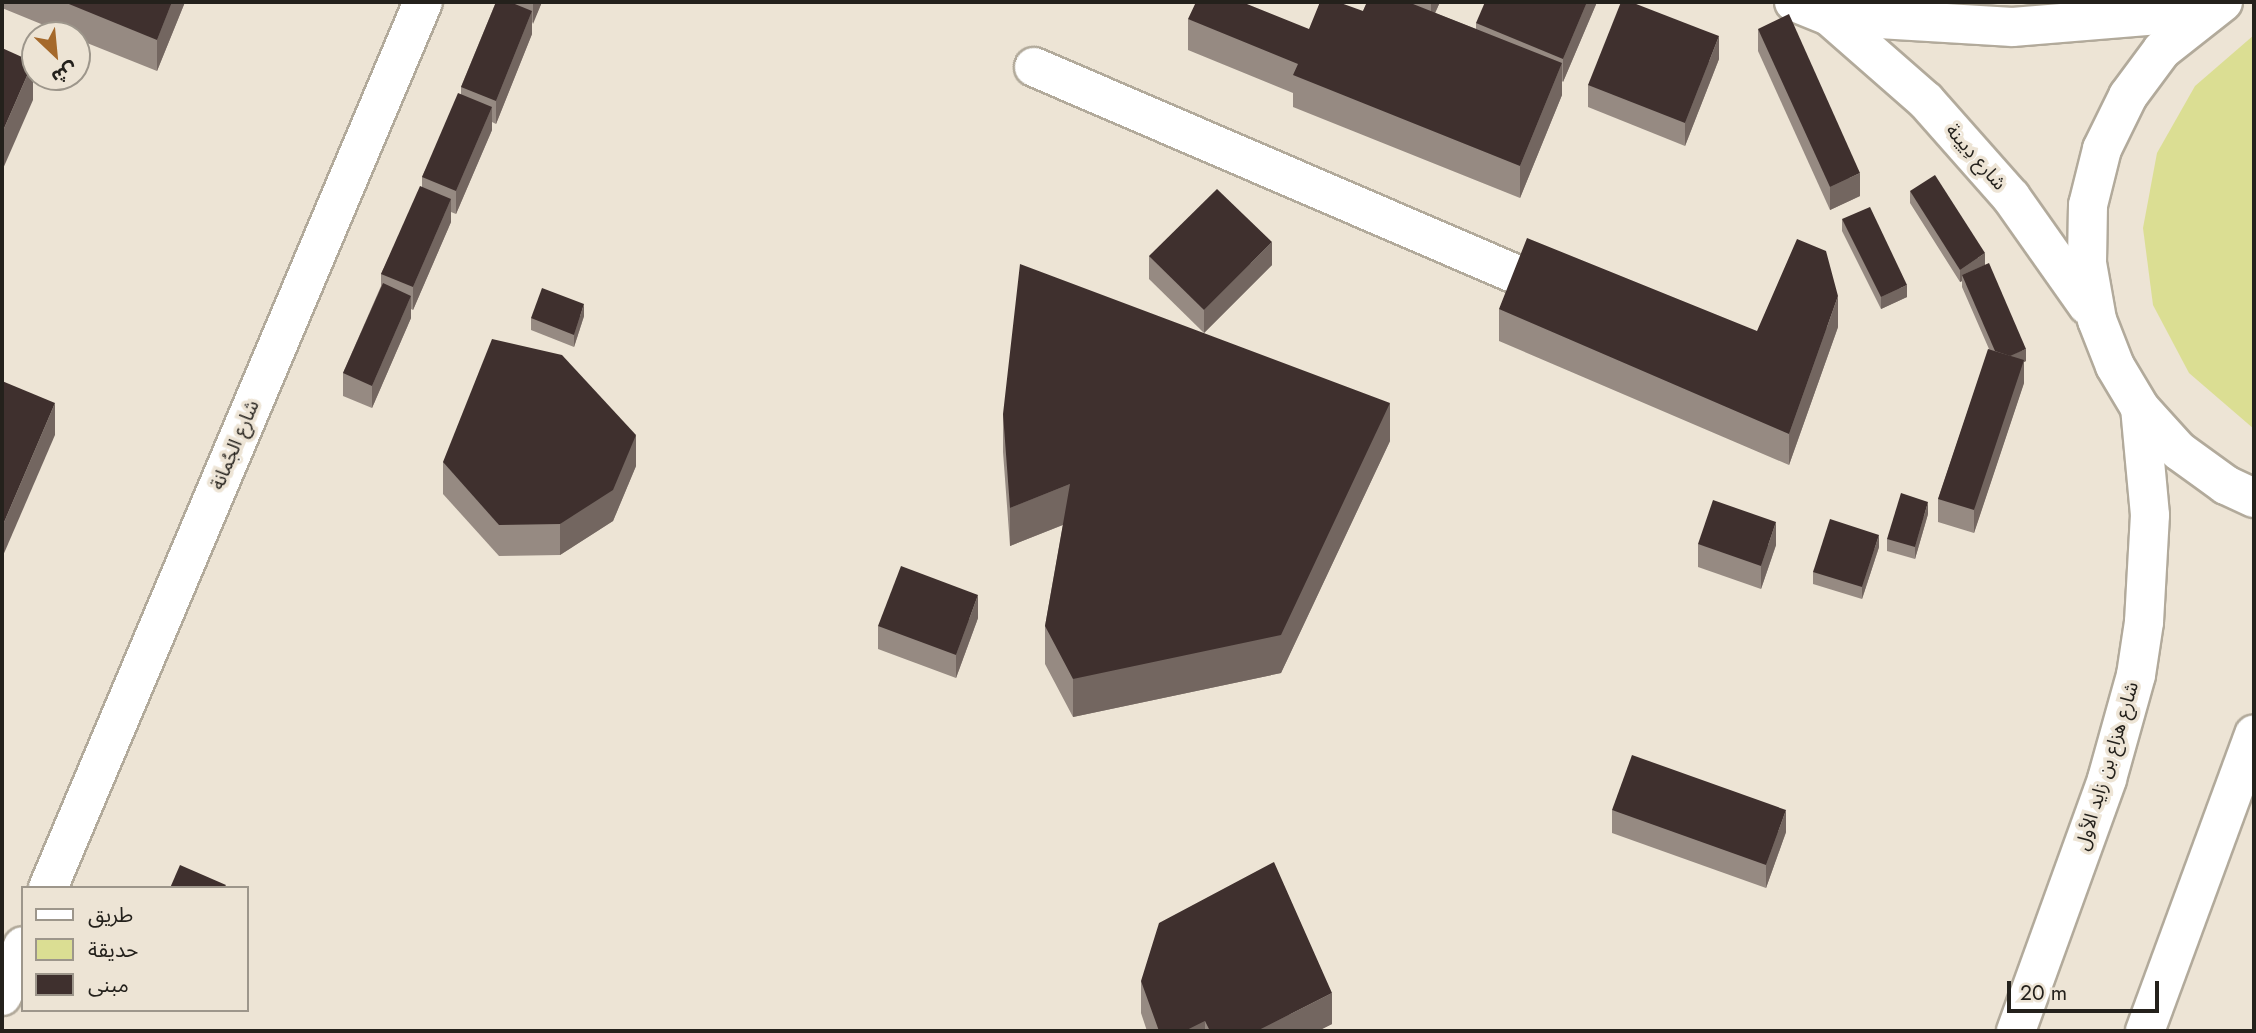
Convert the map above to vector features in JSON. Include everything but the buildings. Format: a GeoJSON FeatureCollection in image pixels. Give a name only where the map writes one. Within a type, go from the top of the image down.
{"type":"FeatureCollection","features":[{"type":"Feature","properties":{"kind":"street","name":"شارع الجُمانة"},"geometry":{"type":"LineString","coordinates":[[49,886],[423,2]]}},
{"type":"Feature","properties":{"kind":"street","name":"شارع دِيينة"},"geometry":{"type":"LineString","coordinates":[[1794,2],[1829,16],[2013,27],[2214,7]]}},
{"type":"Feature","properties":{"kind":"street"},"geometry":{"type":"LineString","coordinates":[[2214,7],[2162,50],[2128,96],[2102,149],[2088,205],[2087,263],[2097,320],[2115,366],[2140,408],[2179,451],[2226,485],[2254,498]]}},
{"type":"Feature","properties":{"kind":"street","name":"شارع دِيينة"},"geometry":{"type":"LineString","coordinates":[[1829,16],[1916,93],[1970,148],[2048,247],[2097,320]]}},
{"type":"Feature","properties":{"kind":"street"},"geometry":{"type":"LineString","coordinates":[[1034,67],[1520,276]]}},
{"type":"Feature","properties":{"kind":"street","name":"شارع هزاع بن زايد الأول"},"geometry":{"type":"LineString","coordinates":[[2016,1031],[2107,779],[2136,675],[2150,528],[2140,408]]}},
{"type":"Feature","properties":{"kind":"street"},"geometry":{"type":"LineString","coordinates":[[2145,1031],[2254,734]]}},
{"type":"Feature","properties":{"kind":"street"},"geometry":{"type":"LineString","coordinates":[[2,996],[21,951]]}},
{"type":"Feature","properties":{"kind":"green space"},"geometry":{"type":"Polygon","coordinates":[[[2254,35],[2254,429],[2189,373],[2153,305],[2143,228],[2157,153],[2195,86],[2254,35]]]}}]}
